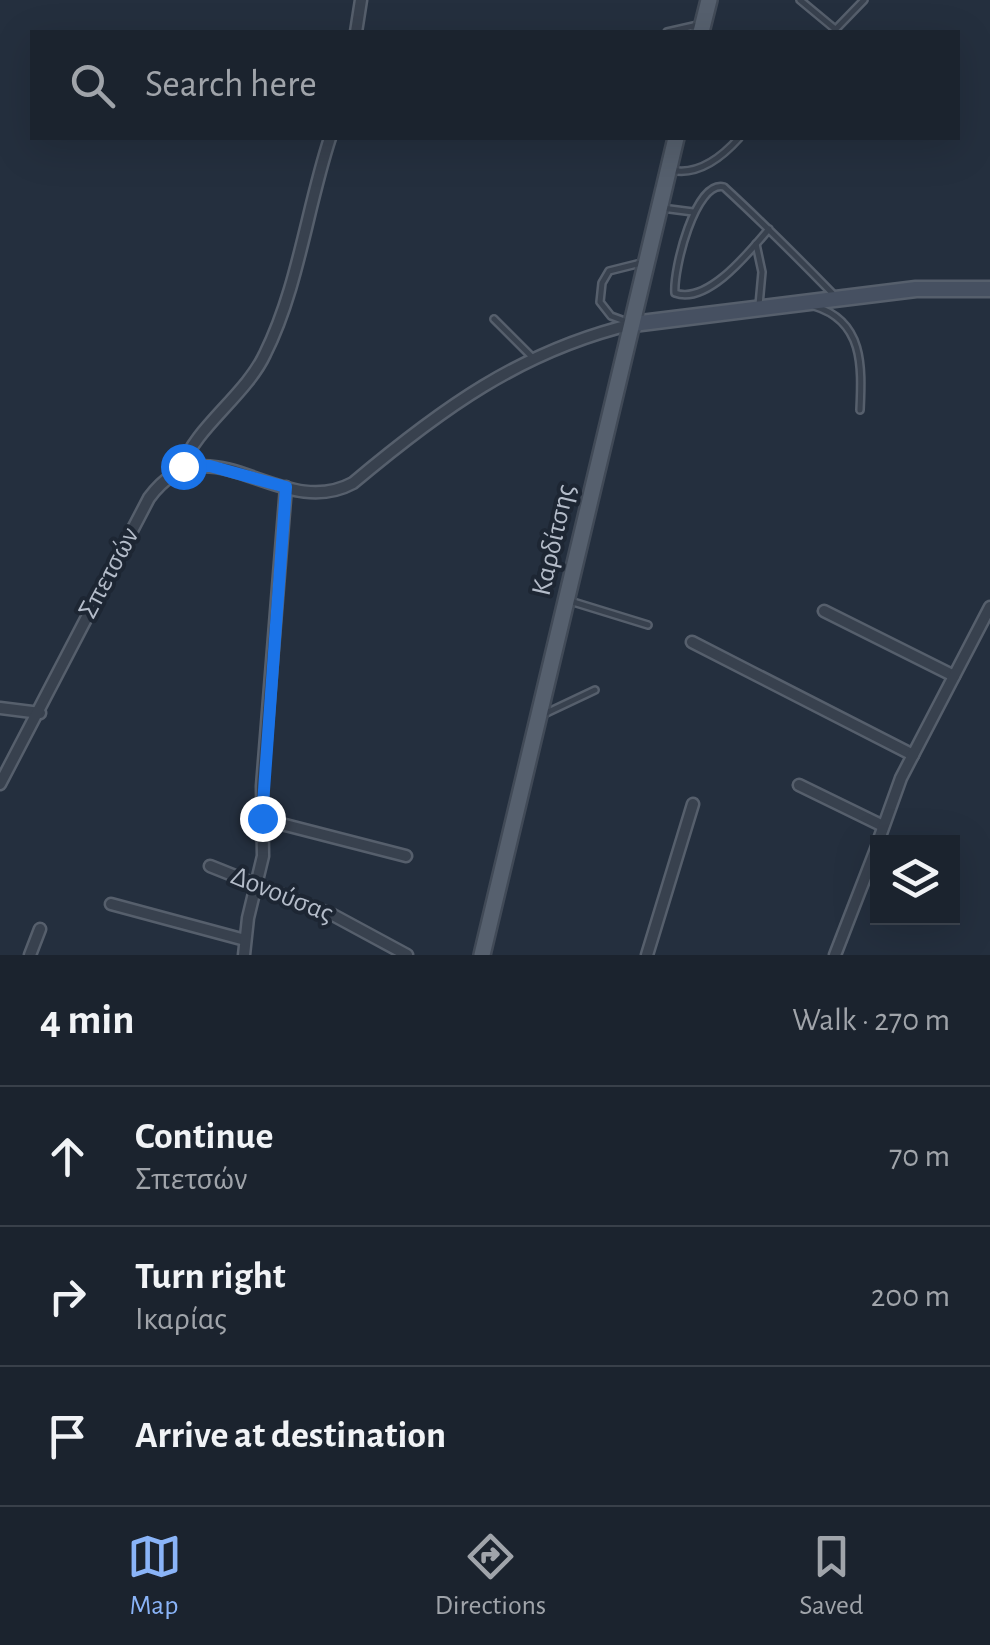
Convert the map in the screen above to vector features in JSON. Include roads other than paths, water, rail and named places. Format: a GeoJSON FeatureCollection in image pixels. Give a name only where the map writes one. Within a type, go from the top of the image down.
{"type":"FeatureCollection","features":[{"type":"Feature","properties":{"kind":"main road"},"geometry":{"type":"LineString","coordinates":[[702,28],[709,0]]}},
{"type":"Feature","properties":{"kind":"main road","name":"Καρδίτσης"},"geometry":{"type":"LineString","coordinates":[[482,955],[674,140]]}},
{"type":"Feature","properties":{"kind":"street"},"geometry":{"type":"LineString","coordinates":[[356,30],[361,0]]}},
{"type":"Feature","properties":{"kind":"street","name":"Σπετσών"},"geometry":{"type":"LineString","coordinates":[[0,784],[149,498],[183,466],[192,446],[234,401],[266,353],[329,140]]}},
{"type":"Feature","properties":{"kind":"street"},"geometry":{"type":"LineString","coordinates":[[183,466],[210,466],[325,494],[343,488],[464,395],[534,358],[633,324],[937,287],[990,289]]}},
{"type":"Feature","properties":{"kind":"street"},"geometry":{"type":"LineString","coordinates":[[244,955],[258,884],[286,487]]}},
{"type":"Feature","properties":{"kind":"street"},"geometry":{"type":"LineString","coordinates":[[880,835],[913,755],[990,607]]}},
{"type":"Feature","properties":{"kind":"street"},"geometry":{"type":"LineString","coordinates":[[824,611],[954,676]]}},
{"type":"Feature","properties":{"kind":"street"},"geometry":{"type":"LineString","coordinates":[[692,642],[913,755]]}},
{"type":"Feature","properties":{"kind":"street"},"geometry":{"type":"LineString","coordinates":[[0,708],[40,712]]}},
{"type":"Feature","properties":{"kind":"street"},"geometry":{"type":"LineString","coordinates":[[799,785],[883,826]]}},
{"type":"Feature","properties":{"kind":"street"},"geometry":{"type":"LineString","coordinates":[[647,955],[693,804]]}},
{"type":"Feature","properties":{"kind":"street"},"geometry":{"type":"LineString","coordinates":[[262,818],[406,856]]}},
{"type":"Feature","properties":{"kind":"street"},"geometry":{"type":"LineString","coordinates":[[835,955],[870,864]]}},
{"type":"Feature","properties":{"kind":"street","name":"Δονούσας"},"geometry":{"type":"LineString","coordinates":[[210,866],[333,915],[407,955]]}},
{"type":"Feature","properties":{"kind":"street"},"geometry":{"type":"LineString","coordinates":[[111,904],[245,940]]}},
{"type":"Feature","properties":{"kind":"street"},"geometry":{"type":"LineString","coordinates":[[30,955],[40,929]]}},
{"type":"Feature","properties":{"kind":"lane"},"geometry":{"type":"LineString","coordinates":[[800,0],[833,30]]}},
{"type":"Feature","properties":{"kind":"lane"},"geometry":{"type":"LineString","coordinates":[[835,30],[864,0]]}},
{"type":"Feature","properties":{"kind":"lane"},"geometry":{"type":"LineString","coordinates":[[668,169],[685,172],[702,166],[736,140]]}},
{"type":"Feature","properties":{"kind":"lane"},"geometry":{"type":"LineString","coordinates":[[769,229],[718,280],[681,296],[674,288],[694,212],[708,188],[724,187],[769,229],[836,298]]}},
{"type":"Feature","properties":{"kind":"lane"},"geometry":{"type":"LineString","coordinates":[[659,208],[694,212]]}},
{"type":"Feature","properties":{"kind":"lane"},"geometry":{"type":"LineString","coordinates":[[756,244],[762,272],[758,308]]}},
{"type":"Feature","properties":{"kind":"lane"},"geometry":{"type":"LineString","coordinates":[[633,324],[611,316],[600,302],[602,283],[609,272],[620,266],[648,262]]}},
{"type":"Feature","properties":{"kind":"lane"},"geometry":{"type":"LineString","coordinates":[[801,302],[829,311],[850,329],[862,366],[860,410]]}},
{"type":"Feature","properties":{"kind":"lane"},"geometry":{"type":"LineString","coordinates":[[494,318],[534,358]]}},
{"type":"Feature","properties":{"kind":"lane"},"geometry":{"type":"LineString","coordinates":[[566,600],[648,625]]}},
{"type":"Feature","properties":{"kind":"lane"},"geometry":{"type":"LineString","coordinates":[[537,717],[594,690]]}}]}
